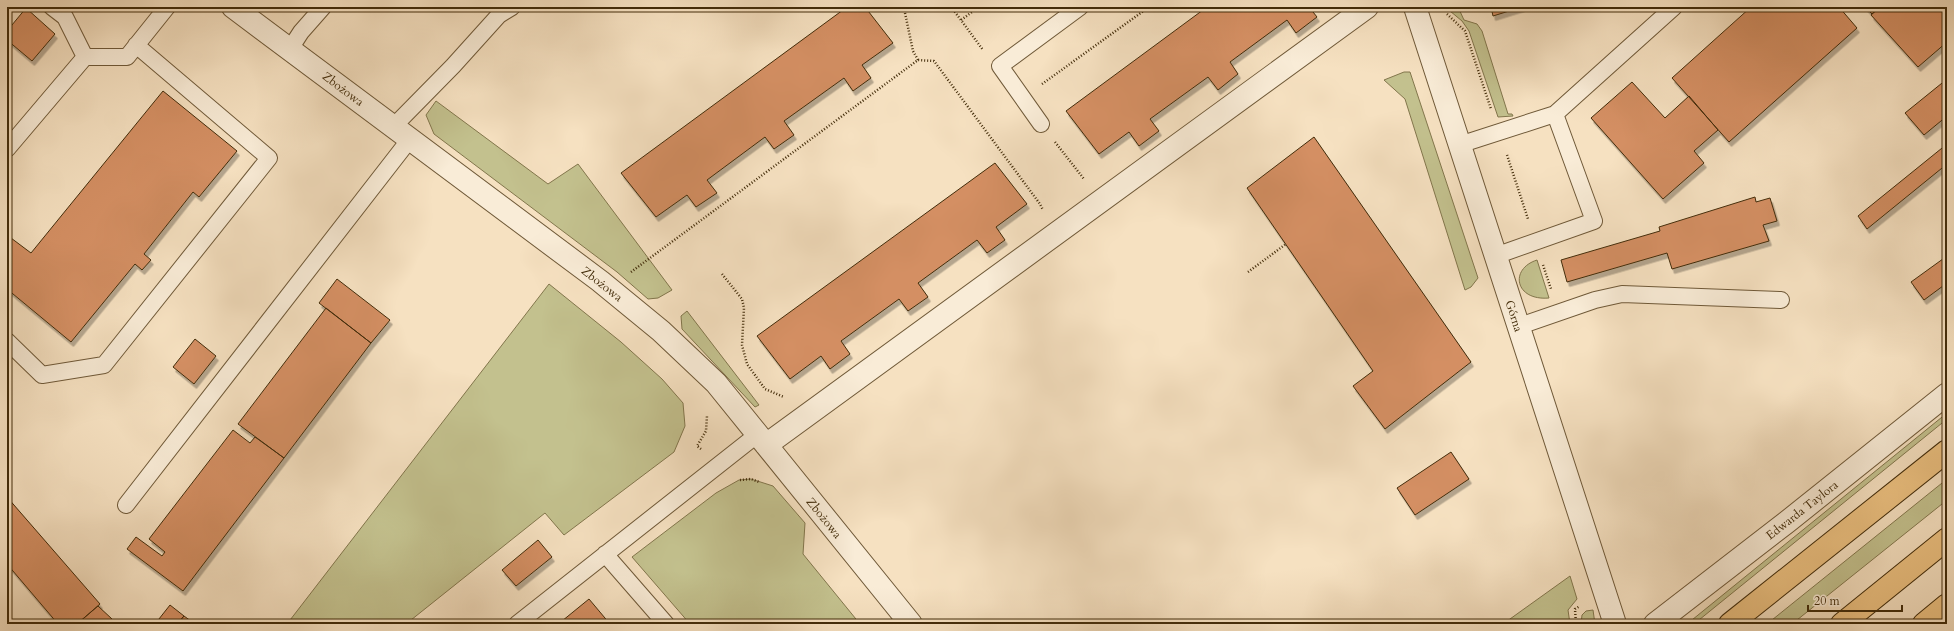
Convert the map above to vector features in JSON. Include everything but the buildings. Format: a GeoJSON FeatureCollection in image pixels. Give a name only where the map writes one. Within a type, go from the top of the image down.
{"type":"FeatureCollection","features":[{"type":"Feature","properties":{"kind":"highway"},"geometry":{"type":"LineString","coordinates":[[1730,624],[1947,452]]}},
{"type":"Feature","properties":{"kind":"highway"},"geometry":{"type":"LineString","coordinates":[[1842,624],[1947,539]]}},
{"type":"Feature","properties":{"kind":"highway"},"geometry":{"type":"LineString","coordinates":[[1924,624],[1947,605]]}},
{"type":"Feature","properties":{"kind":"street","name":"Zbożowa"},"geometry":{"type":"LineString","coordinates":[[233,7],[608,288],[661,331],[716,383],[911,624]]}},
{"type":"Feature","properties":{"kind":"street"},"geometry":{"type":"LineString","coordinates":[[762,440],[1367,7]]}},
{"type":"Feature","properties":{"kind":"street","name":"Górna"},"geometry":{"type":"LineString","coordinates":[[1415,7],[1615,624]]}},
{"type":"Feature","properties":{"kind":"street","name":"Edwarda Taylora"},"geometry":{"type":"LineString","coordinates":[[1655,624],[1787,522],[1947,394]]}},
{"type":"Feature","properties":{"kind":"lane"},"geometry":{"type":"LineString","coordinates":[[52,7],[65,17],[85,57]]}},
{"type":"Feature","properties":{"kind":"lane"},"geometry":{"type":"LineString","coordinates":[[7,149],[85,57],[127,57],[167,7]]}},
{"type":"Feature","properties":{"kind":"lane"},"geometry":{"type":"LineString","coordinates":[[290,49],[301,32],[323,7]]}},
{"type":"Feature","properties":{"kind":"lane"},"geometry":{"type":"LineString","coordinates":[[126,505],[448,72],[499,15],[512,7]]}},
{"type":"Feature","properties":{"kind":"lane"},"geometry":{"type":"LineString","coordinates":[[1041,124],[1000,66],[1080,7]]}},
{"type":"Feature","properties":{"kind":"lane"},"geometry":{"type":"LineString","coordinates":[[1459,145],[1555,114],[1674,7]]}},
{"type":"Feature","properties":{"kind":"lane"},"geometry":{"type":"LineString","coordinates":[[7,340],[42,375],[104,365],[269,158],[136,45]]}},
{"type":"Feature","properties":{"kind":"lane"},"geometry":{"type":"LineString","coordinates":[[1495,256],[1594,221],[1555,114]]}},
{"type":"Feature","properties":{"kind":"lane"},"geometry":{"type":"LineString","coordinates":[[1518,327],[1595,300],[1622,294],[1781,300]]}},
{"type":"Feature","properties":{"kind":"lane"},"geometry":{"type":"LineString","coordinates":[[517,624],[717,467],[762,440]]}},
{"type":"Feature","properties":{"kind":"lane"},"geometry":{"type":"LineString","coordinates":[[605,554],[666,624]]}},
{"type":"Feature","properties":{"kind":"path"},"geometry":{"type":"LineString","coordinates":[[951,7],[989,58],[1000,66]]}},
{"type":"Feature","properties":{"kind":"path"},"geometry":{"type":"LineString","coordinates":[[961,20],[979,7]]}},
{"type":"Feature","properties":{"kind":"path"},"geometry":{"type":"LineString","coordinates":[[1022,98],[1149,7]]}},
{"type":"Feature","properties":{"kind":"path"},"geometry":{"type":"LineString","coordinates":[[905,13],[913,51],[918,60]]}},
{"type":"Feature","properties":{"kind":"path"},"geometry":{"type":"LineString","coordinates":[[608,288],[918,60],[934,61],[1040,204],[1044,214]]}},
{"type":"Feature","properties":{"kind":"path"},"geometry":{"type":"LineString","coordinates":[[1248,272],[1286,244]]}},
{"type":"Feature","properties":{"kind":"path"},"geometry":{"type":"LineString","coordinates":[[722,274],[742,300],[744,308],[742,345],[747,364],[765,389],[782,395],[788,402]]}},
{"type":"Feature","properties":{"kind":"path"},"geometry":{"type":"LineString","coordinates":[[708,414],[706,431],[697,446],[732,483],[740,480],[751,479],[765,484]]}},
{"type":"Feature","properties":{"kind":"shaded area"},"geometry":{"type":"Polygon","coordinates":[[[1452,7],[1458,7],[1464,20],[1477,24],[1482,31],[1508,114],[1512,114],[1513,116],[1498,117],[1469,31],[1462,21],[1450,11],[1452,7]]]}},
{"type":"Feature","properties":{"kind":"shaded area"},"geometry":{"type":"Polygon","coordinates":[[[1404,72],[1410,72],[1478,278],[1471,287],[1465,290],[1405,99],[1384,80],[1404,72]]]}},
{"type":"Feature","properties":{"kind":"shaded area"},"geometry":{"type":"Polygon","coordinates":[[[436,101],[548,184],[578,164],[672,290],[658,298],[648,299],[617,272],[434,134],[426,115],[436,101]]]}},
{"type":"Feature","properties":{"kind":"shaded area"},"geometry":{"type":"Polygon","coordinates":[[[1537,260],[1549,298],[1538,298],[1529,295],[1523,290],[1520,284],[1522,270],[1528,264],[1537,260]]]}},
{"type":"Feature","properties":{"kind":"shaded area"},"geometry":{"type":"Polygon","coordinates":[[[549,284],[621,342],[662,379],[683,403],[685,426],[674,452],[564,535],[545,513],[406,624],[287,624],[549,284]]]}},
{"type":"Feature","properties":{"kind":"shaded area"},"geometry":{"type":"Polygon","coordinates":[[[687,311],[759,405],[755,407],[682,329],[681,316],[687,311]]]}},
{"type":"Feature","properties":{"kind":"shaded area"},"geometry":{"type":"Polygon","coordinates":[[[1947,413],[1947,419],[1694,624],[1687,624],[1947,413]]]}},
{"type":"Feature","properties":{"kind":"shaded area"},"geometry":{"type":"Polygon","coordinates":[[[751,479],[773,486],[805,523],[803,554],[860,624],[690,624],[632,557],[716,493],[739,480],[751,479]]]}},
{"type":"Feature","properties":{"kind":"shaded area"},"geometry":{"type":"Polygon","coordinates":[[[1947,479],[1947,500],[1792,624],[1767,624],[1947,479]]]}},
{"type":"Feature","properties":{"kind":"shaded area"},"geometry":{"type":"Polygon","coordinates":[[[1570,576],[1577,599],[1568,610],[1570,624],[1503,624],[1570,576]]]}},
{"type":"Feature","properties":{"kind":"shaded area"},"geometry":{"type":"Polygon","coordinates":[[[1593,610],[1595,624],[1581,624],[1582,615],[1586,611],[1593,610]]]}}]}
